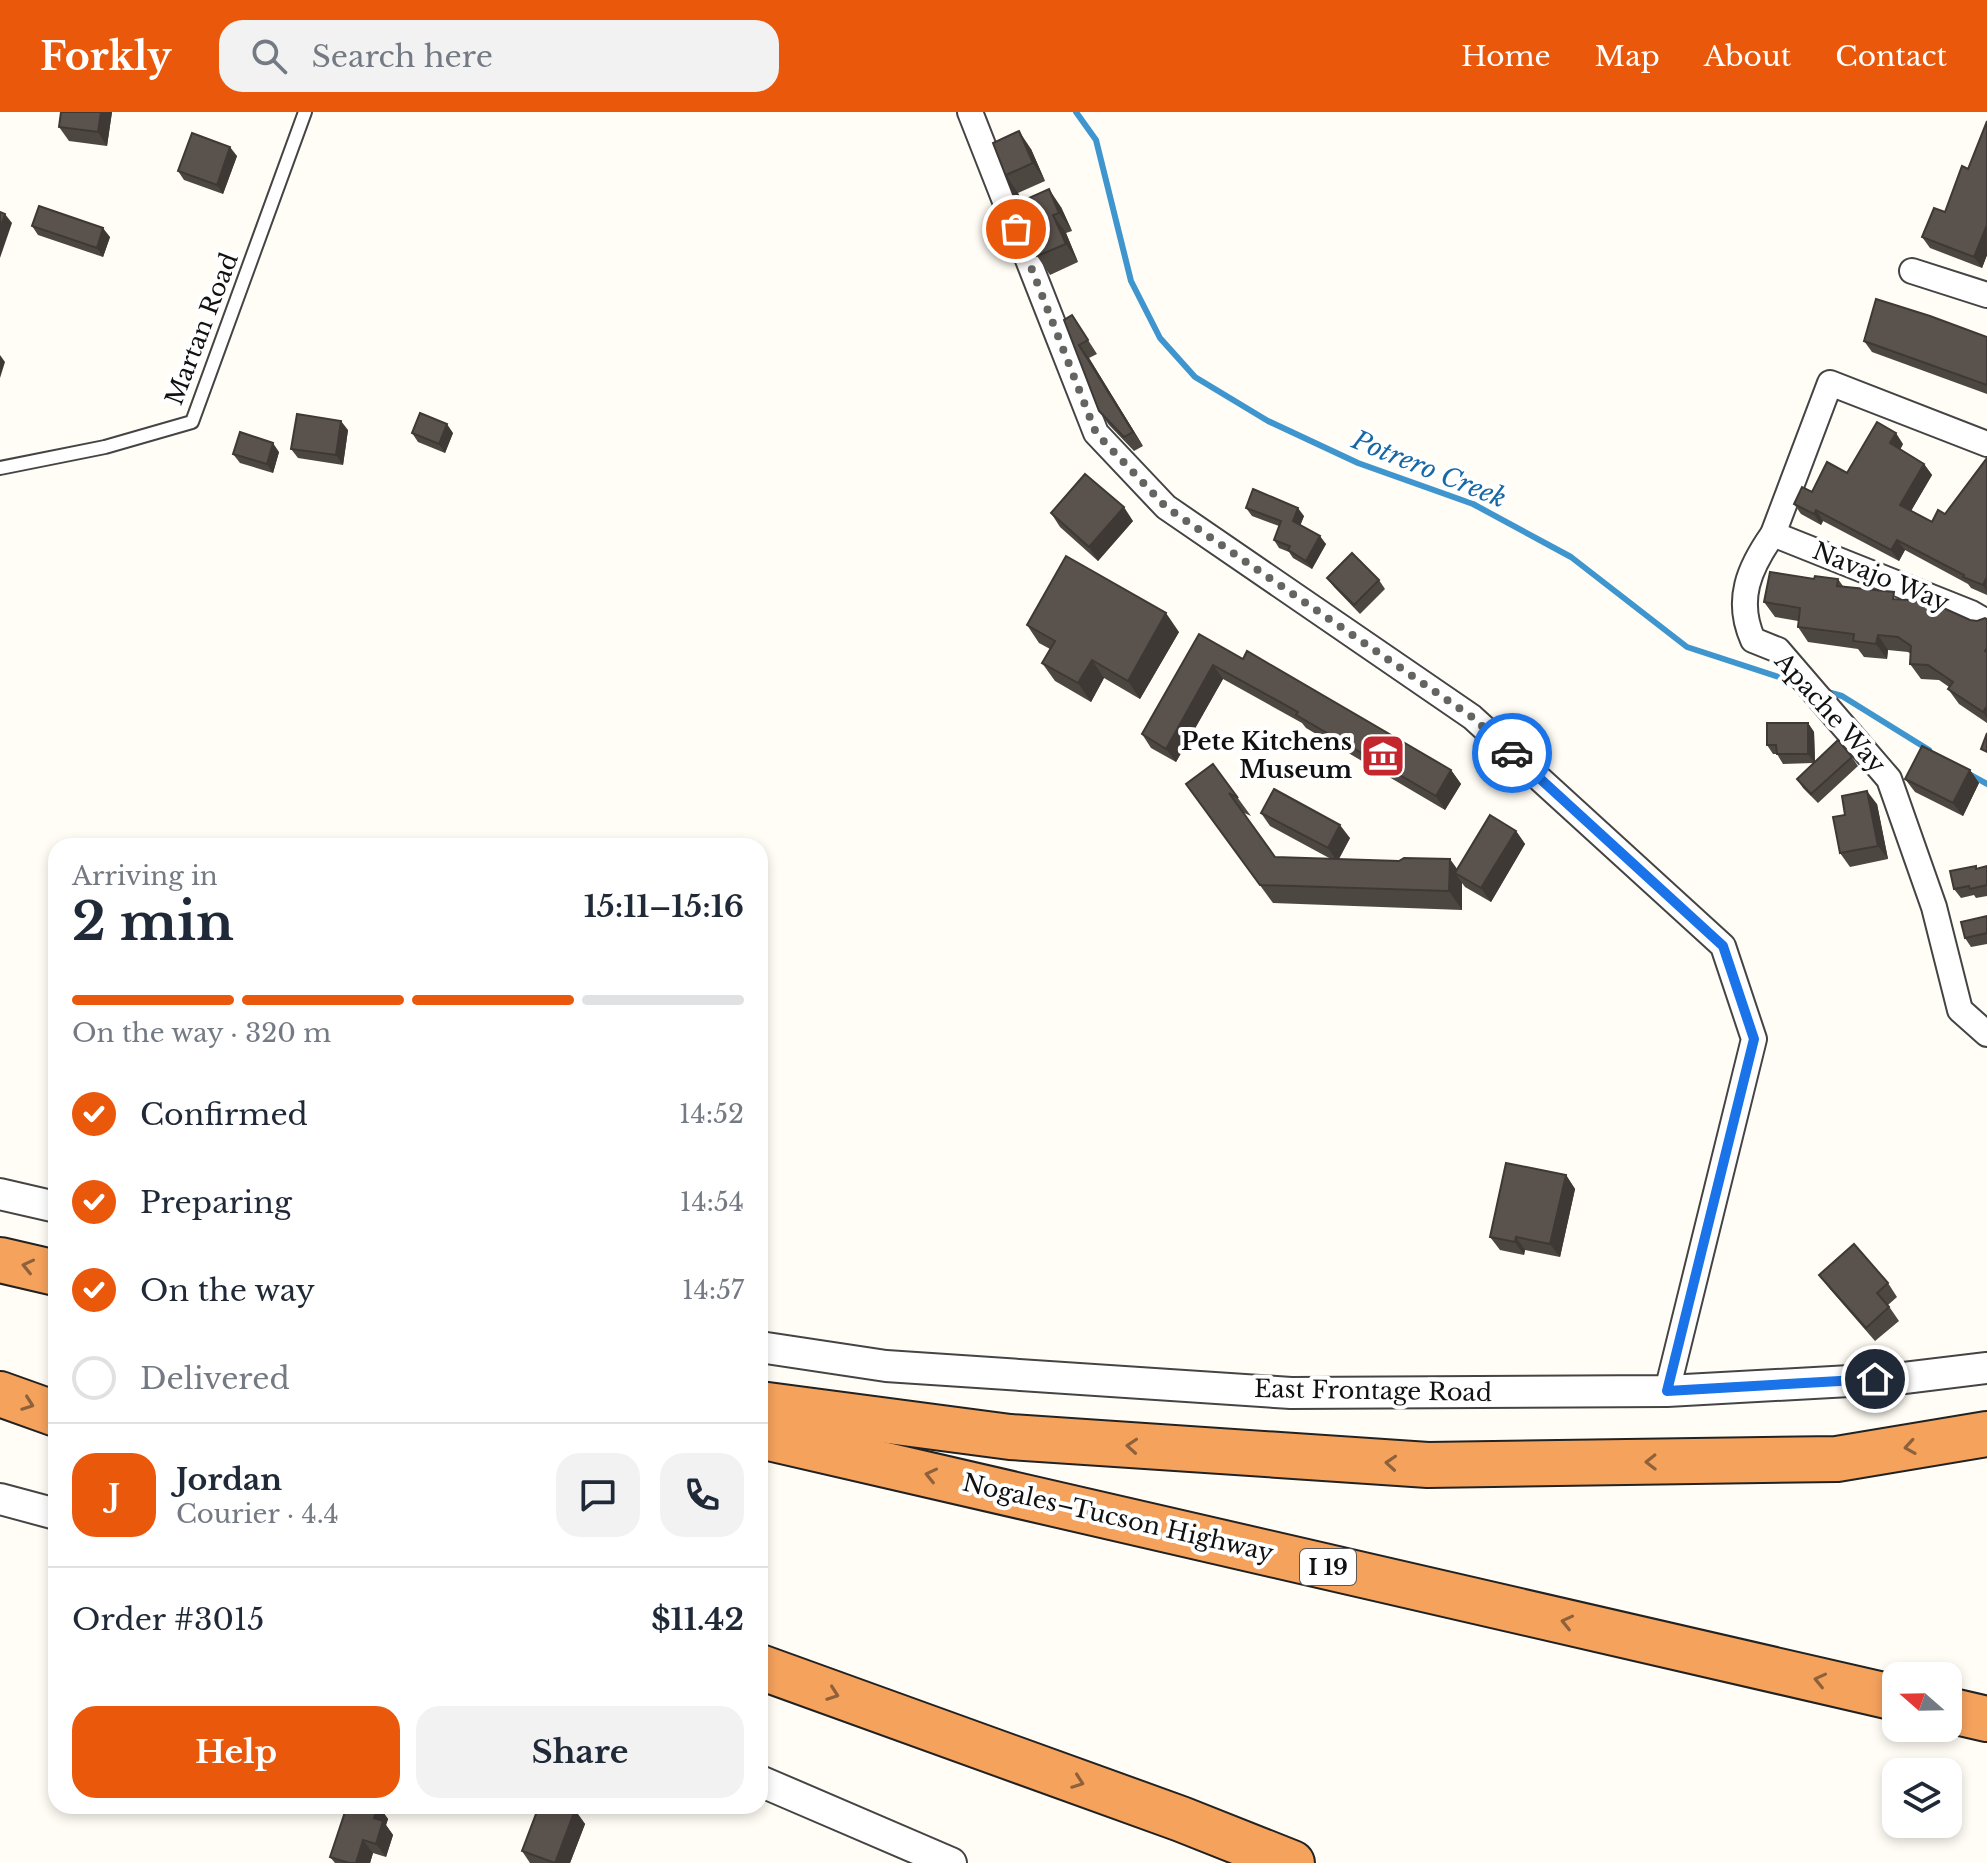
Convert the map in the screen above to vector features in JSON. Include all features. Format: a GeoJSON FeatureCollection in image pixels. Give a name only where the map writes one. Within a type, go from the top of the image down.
{"type":"FeatureCollection","features":[{"type":"Feature","properties":{"kind":"highway"},"geometry":{"type":"LineString","coordinates":[[0,1260],[48,1271]]}},
{"type":"Feature","properties":{"kind":"highway"},"geometry":{"type":"LineString","coordinates":[[0,1394],[48,1411]]}},
{"type":"Feature","properties":{"kind":"highway"},"geometry":{"type":"LineString","coordinates":[[768,1405],[1010,1437],[1428,1465],[1837,1459],[1987,1434]]}},
{"type":"Feature","properties":{"kind":"highway","name":"Nogales–Tucson Highway"},"geometry":{"type":"LineString","coordinates":[[768,1438],[1882,1695]]}},
{"type":"Feature","properties":{"kind":"highway"},"geometry":{"type":"LineString","coordinates":[[768,1670],[1181,1819],[1292,1863]]}},
{"type":"Feature","properties":{"kind":"highway"},"geometry":{"type":"LineString","coordinates":[[1962,1713],[1987,1719]]}},
{"type":"Feature","properties":{"kind":"highway"},"geometry":{"type":"LineString","coordinates":[[1181,1819],[1321,1863]]}},
{"type":"Feature","properties":{"kind":"street"},"geometry":{"type":"LineString","coordinates":[[970,112],[1096,433],[1166,507],[1472,717],[1723,946],[1754,1039],[1667,1391]]}},
{"type":"Feature","properties":{"kind":"street"},"geometry":{"type":"LineString","coordinates":[[1912,271],[1987,295]]}},
{"type":"Feature","properties":{"kind":"street","name":"Apache Way"},"geometry":{"type":"LineString","coordinates":[[1987,444],[1830,383],[1773,534],[1761,551],[1743,596],[1745,621],[1753,640],[1778,650],[1889,779],[1934,907],[1960,1010],[1987,1034]]}},
{"type":"Feature","properties":{"kind":"street","name":"Navajo Way"},"geometry":{"type":"LineString","coordinates":[[1773,534],[1957,607],[1987,622]]}},
{"type":"Feature","properties":{"kind":"street"},"geometry":{"type":"LineString","coordinates":[[0,1194],[48,1205]]}},
{"type":"Feature","properties":{"kind":"street","name":"East Frontage Road"},"geometry":{"type":"LineString","coordinates":[[768,1348],[886,1366],[1291,1393],[1667,1391],[1904,1378],[1987,1368]]}},
{"type":"Feature","properties":{"kind":"street"},"geometry":{"type":"LineString","coordinates":[[0,1499],[48,1512]]}},
{"type":"Feature","properties":{"kind":"street"},"geometry":{"type":"LineString","coordinates":[[768,1784],[951,1863]]}},
{"type":"Feature","properties":{"kind":"lane","name":"Martan Road"},"geometry":{"type":"LineString","coordinates":[[0,468],[105,447],[192,422],[305,112]]}},
{"type":"Feature","properties":{"kind":"building"},"geometry":{"type":"Polygon","coordinates":[[[61,112],[101,112],[98,132],[59,127],[61,112]]]}},
{"type":"Feature","properties":{"kind":"building"},"geometry":{"type":"Polygon","coordinates":[[[1987,121],[1987,225],[1974,257],[1922,237],[1934,208],[1945,212],[1962,166],[1968,169],[1987,121]]]}},
{"type":"Feature","properties":{"kind":"building"},"geometry":{"type":"Polygon","coordinates":[[[1019,131],[1033,163],[1006,175],[1018,203],[1049,189],[1059,213],[1053,215],[1066,244],[1037,256],[993,143],[1019,131]]]}},
{"type":"Feature","properties":{"kind":"building"},"geometry":{"type":"Polygon","coordinates":[[[192,133],[230,147],[217,185],[178,171],[192,133]]]}},
{"type":"Feature","properties":{"kind":"building"},"geometry":{"type":"Polygon","coordinates":[[[39,206],[103,228],[97,248],[32,226],[39,206]]]}},
{"type":"Feature","properties":{"kind":"building"},"geometry":{"type":"Polygon","coordinates":[[[0,212],[5,214],[0,229],[0,212]]]}},
{"type":"Feature","properties":{"kind":"building"},"geometry":{"type":"Polygon","coordinates":[[[1876,299],[1987,337],[1987,385],[1864,341],[1876,299]]]}},
{"type":"Feature","properties":{"kind":"building"},"geometry":{"type":"Polygon","coordinates":[[[1072,315],[1088,340],[1079,345],[1133,432],[1124,437],[1099,411],[1064,320],[1072,315]]]}},
{"type":"Feature","properties":{"kind":"building"},"geometry":{"type":"Polygon","coordinates":[[[420,413],[447,424],[439,444],[412,433],[420,413]]]}},
{"type":"Feature","properties":{"kind":"building"},"geometry":{"type":"Polygon","coordinates":[[[297,414],[341,421],[336,455],[291,449],[297,414]]]}},
{"type":"Feature","properties":{"kind":"building"},"geometry":{"type":"Polygon","coordinates":[[[1877,422],[1896,433],[1890,443],[1924,464],[1900,505],[1932,522],[1938,510],[1945,514],[1987,458],[1987,577],[1983,585],[1897,540],[1891,550],[1816,510],[1814,514],[1794,504],[1802,487],[1812,492],[1827,462],[1847,473],[1877,422]]]}},
{"type":"Feature","properties":{"kind":"building"},"geometry":{"type":"Polygon","coordinates":[[[240,432],[273,443],[267,464],[233,454],[240,432]]]}},
{"type":"Feature","properties":{"kind":"building"},"geometry":{"type":"Polygon","coordinates":[[[1085,474],[1124,507],[1089,547],[1051,513],[1085,474]]]}},
{"type":"Feature","properties":{"kind":"building"},"geometry":{"type":"Polygon","coordinates":[[[1253,489],[1298,508],[1293,521],[1320,536],[1306,561],[1288,550],[1290,546],[1274,540],[1281,521],[1246,508],[1253,489]]]}},
{"type":"Feature","properties":{"kind":"building"},"geometry":{"type":"Polygon","coordinates":[[[1352,553],[1379,580],[1354,605],[1327,578],[1352,553]]]}},
{"type":"Feature","properties":{"kind":"building"},"geometry":{"type":"Polygon","coordinates":[[[1066,556],[1166,613],[1128,681],[1092,660],[1078,683],[1042,663],[1055,641],[1027,625],[1066,556]]]}},
{"type":"Feature","properties":{"kind":"building"},"geometry":{"type":"Polygon","coordinates":[[[1770,572],[1814,579],[1815,576],[1838,579],[1837,586],[1894,592],[1893,599],[1928,601],[1970,620],[1987,619],[1987,706],[1983,712],[1948,689],[1953,682],[1928,665],[1910,664],[1911,646],[1898,637],[1878,635],[1876,644],[1853,641],[1854,634],[1798,627],[1800,608],[1764,602],[1770,572]]]}},
{"type":"Feature","properties":{"kind":"building"},"geometry":{"type":"Polygon","coordinates":[[[1199,634],[1243,659],[1247,651],[1451,770],[1436,796],[1296,715],[1298,712],[1213,665],[1166,749],[1142,734],[1199,634]]]}},
{"type":"Feature","properties":{"kind":"building"},"geometry":{"type":"Polygon","coordinates":[[[1767,723],[1808,723],[1808,754],[1777,754],[1776,745],[1767,745],[1767,723]]]}},
{"type":"Feature","properties":{"kind":"building"},"geometry":{"type":"Polygon","coordinates":[[[1987,733],[1987,752],[1981,749],[1987,733]]]}},
{"type":"Feature","properties":{"kind":"building"},"geometry":{"type":"Polygon","coordinates":[[[1838,740],[1852,757],[1811,794],[1797,779],[1838,740]]]}},
{"type":"Feature","properties":{"kind":"building"},"geometry":{"type":"Polygon","coordinates":[[[1922,746],[1970,770],[1953,803],[1905,779],[1922,746]]]}},
{"type":"Feature","properties":{"kind":"building"},"geometry":{"type":"Polygon","coordinates":[[[1213,764],[1238,798],[1229,793],[1275,857],[1399,861],[1404,858],[1450,859],[1449,891],[1260,885],[1186,784],[1213,764]]]}},
{"type":"Feature","properties":{"kind":"building"},"geometry":{"type":"Polygon","coordinates":[[[1274,789],[1340,825],[1328,848],[1261,813],[1274,789]]]}},
{"type":"Feature","properties":{"kind":"building"},"geometry":{"type":"Polygon","coordinates":[[[1867,791],[1878,846],[1840,853],[1833,817],[1845,815],[1842,796],[1867,791]]]}},
{"type":"Feature","properties":{"kind":"building"},"geometry":{"type":"Polygon","coordinates":[[[1490,815],[1516,831],[1481,888],[1455,873],[1490,815]]]}},
{"type":"Feature","properties":{"kind":"building"},"geometry":{"type":"Polygon","coordinates":[[[1976,866],[1976,869],[1987,866],[1987,885],[1954,889],[1950,871],[1976,866]]]}},
{"type":"Feature","properties":{"kind":"building"},"geometry":{"type":"Polygon","coordinates":[[[1987,916],[1987,933],[1965,938],[1961,922],[1987,916]]]}},
{"type":"Feature","properties":{"kind":"building"},"geometry":{"type":"Polygon","coordinates":[[[1506,1163],[1566,1175],[1550,1244],[1516,1237],[1515,1242],[1490,1237],[1506,1163]]]}},
{"type":"Feature","properties":{"kind":"building"},"geometry":{"type":"Polygon","coordinates":[[[1854,1244],[1888,1283],[1877,1293],[1889,1307],[1866,1328],[1819,1275],[1854,1244]]]}},
{"type":"Feature","properties":{"kind":"building"},"geometry":{"type":"Polygon","coordinates":[[[344,1814],[375,1814],[374,1818],[383,1821],[376,1844],[363,1840],[356,1863],[330,1857],[344,1814]]]}},
{"type":"Feature","properties":{"kind":"building"},"geometry":{"type":"Polygon","coordinates":[[[536,1814],[573,1814],[555,1863],[522,1851],[536,1814]]]}},
{"type":"Feature","properties":{"kind":"waterway","name":"Potrero Creek"},"geometry":{"type":"LineString","coordinates":[[1076,112],[1096,140],[1131,281],[1160,338],[1195,377],[1268,421],[1358,463],[1473,504],[1571,557],[1687,647],[1794,682]]}},
{"type":"Feature","properties":{"kind":"waterway","name":"Potrero Creek"},"geometry":{"type":"LineString","coordinates":[[1824,691],[1842,696],[1929,750]]}},
{"type":"Feature","properties":{"kind":"waterway","name":"Potrero Creek"},"geometry":{"type":"LineString","coordinates":[[1969,774],[1987,784]]}},
{"type":"Feature","properties":{"kind":"way so far"},"geometry":{"type":"LineString","coordinates":[[1016,229],[1096,433],[1113,452],[1166,507],[1472,717],[1512,753]]}},
{"type":"Feature","properties":{"kind":"place","name":"Pete Kitchens Museum"},"geometry":{"type":"Point","coordinates":[1383,756]}},
{"type":"Feature","properties":{"kind":"route"},"geometry":{"type":"LineString","coordinates":[[1512,753],[1723,946],[1754,1039],[1667,1391],[1875,1379]]}}]}
